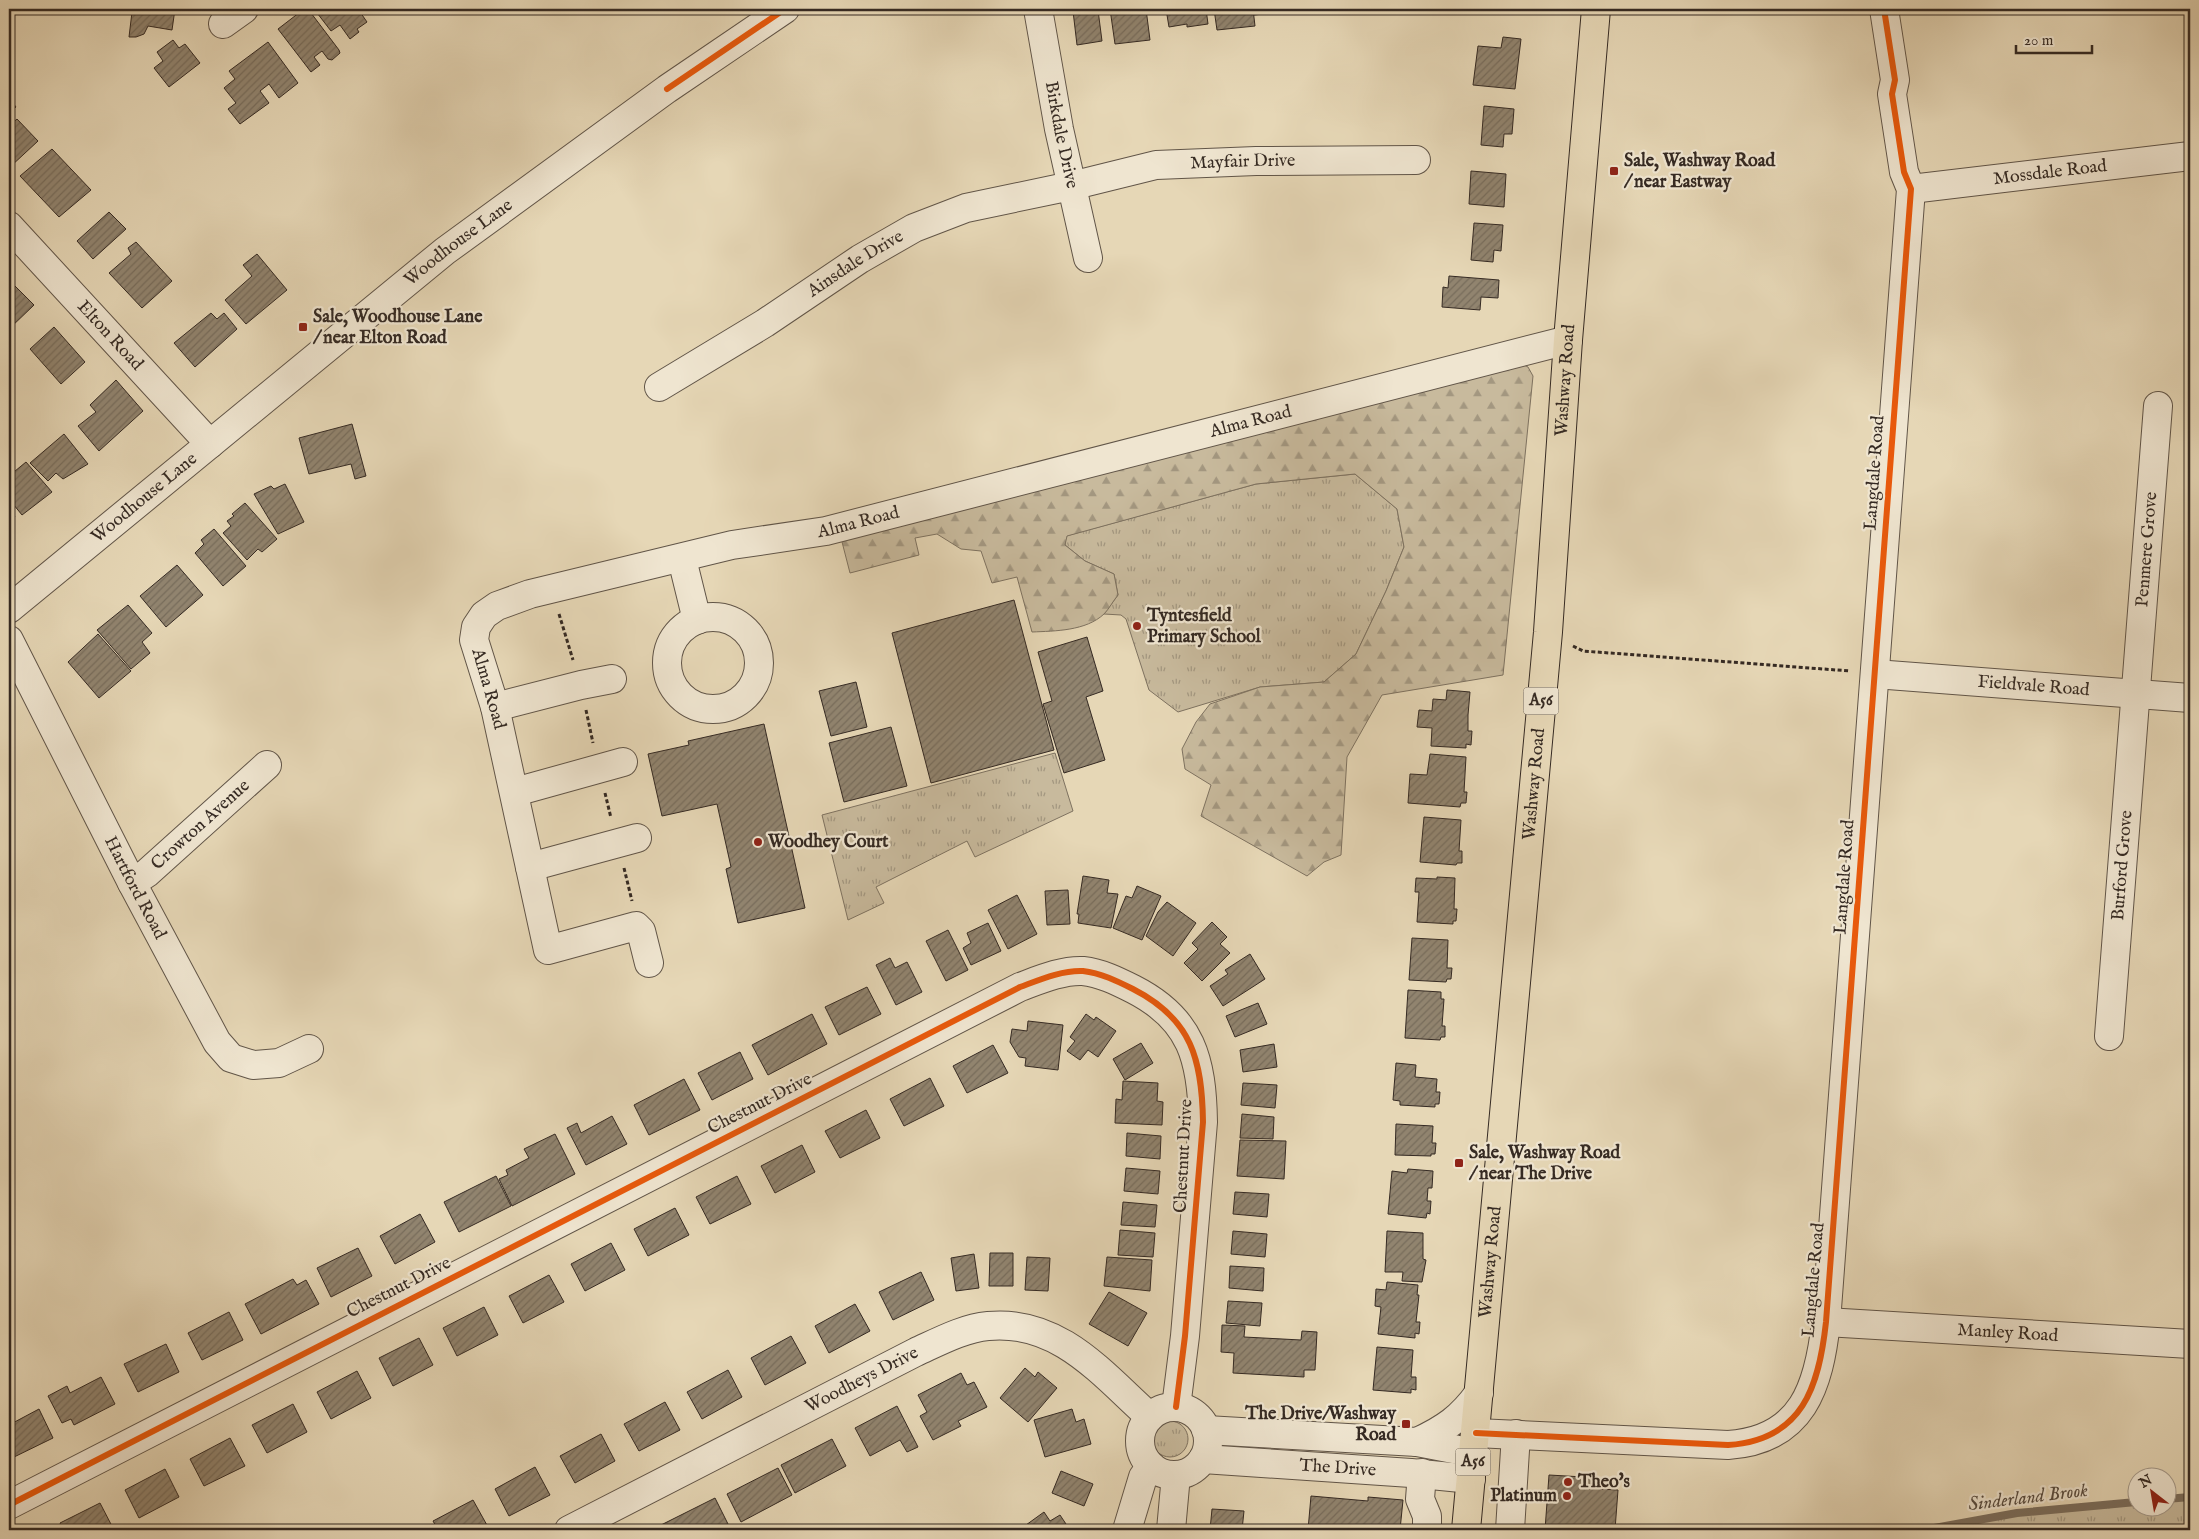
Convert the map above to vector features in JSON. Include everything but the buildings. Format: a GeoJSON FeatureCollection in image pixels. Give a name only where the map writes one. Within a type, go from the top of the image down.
{"type":"FeatureCollection","features":[{"type":"Feature","properties":{"kind":"highway","name":"Washway Road"},"geometry":{"type":"LineString","coordinates":[[1466,1530],[1548,632],[1568,340],[1596,9]]}},
{"type":"Feature","properties":{"kind":"street","name":"Woodhouse Lane"},"geometry":{"type":"LineString","coordinates":[[9,609],[444,251],[668,88],[785,9]]}},
{"type":"Feature","properties":{"kind":"street","name":"Birkdale Drive"},"geometry":{"type":"LineString","coordinates":[[1038,9],[1048,76],[1088,258]]}},
{"type":"Feature","properties":{"kind":"street","name":"Langdale Road"},"geometry":{"type":"LineString","coordinates":[[1473,1455],[1516,1434],[1746,1444],[1765,1437],[1784,1426],[1802,1407],[1815,1383],[1822,1359],[1910,189],[1904,172],[1892,94],[1895,80],[1884,9]]}},
{"type":"Feature","properties":{"kind":"street","name":"Mossdale Road"},"geometry":{"type":"LineString","coordinates":[[1910,189],[2190,156]]}},
{"type":"Feature","properties":{"kind":"street","name":"Mayfair Drive"},"geometry":{"type":"LineString","coordinates":[[1071,186],[1156,165],[1256,161],[1416,160]]}},
{"type":"Feature","properties":{"kind":"street","name":"Ainsdale Drive"},"geometry":{"type":"LineString","coordinates":[[659,387],[765,323],[860,259],[914,228],[966,208],[1071,186]]}},
{"type":"Feature","properties":{"kind":"street","name":"Elton Road"},"geometry":{"type":"LineString","coordinates":[[9,226],[210,444]]}},
{"type":"Feature","properties":{"kind":"street","name":"Alma Road"},"geometry":{"type":"LineString","coordinates":[[649,963],[640,931],[636,926],[548,950],[495,707],[474,640],[476,627],[484,615],[497,606],[530,594],[732,546],[836,528],[1568,340]]}},
{"type":"Feature","properties":{"kind":"street","name":"Penmere Grove"},"geometry":{"type":"LineString","coordinates":[[2135,694],[2158,406]]}},
{"type":"Feature","properties":{"kind":"street"},"geometry":{"type":"LineString","coordinates":[[682,559],[697,620]]}},
{"type":"Feature","properties":{"kind":"street","name":"Hartford Road"},"geometry":{"type":"LineString","coordinates":[[9,640],[132,883],[217,1042],[230,1058],[253,1065],[279,1063],[310,1049]]}},
{"type":"Feature","properties":{"kind":"street","name":"Fieldvale Road"},"geometry":{"type":"LineString","coordinates":[[1875,674],[2190,698]]}},
{"type":"Feature","properties":{"kind":"street"},"geometry":{"type":"LineString","coordinates":[[495,707],[612,679]]}},
{"type":"Feature","properties":{"kind":"street","name":"Burford Grove"},"geometry":{"type":"LineString","coordinates":[[2109,1036],[2135,694]]}},
{"type":"Feature","properties":{"kind":"street"},"geometry":{"type":"LineString","coordinates":[[515,792],[623,762]]}},
{"type":"Feature","properties":{"kind":"street","name":"Crowton Avenue"},"geometry":{"type":"LineString","coordinates":[[132,883],[147,873],[267,765]]}},
{"type":"Feature","properties":{"kind":"street"},"geometry":{"type":"LineString","coordinates":[[530,867],[637,838]]}},
{"type":"Feature","properties":{"kind":"street","name":"Chestnut Drive"},"geometry":{"type":"LineString","coordinates":[[9,1505],[1020,987],[1050,976],[1082,971],[1102,975],[1148,997],[1171,1016],[1190,1041],[1197,1063],[1202,1087],[1203,1122],[1185,1336],[1176,1407]]}},
{"type":"Feature","properties":{"kind":"street","name":"Manley Road"},"geometry":{"type":"LineString","coordinates":[[1826,1322],[2190,1344]]}},
{"type":"Feature","properties":{"kind":"street","name":"Woodheys Drive"},"geometry":{"type":"LineString","coordinates":[[569,1530],[916,1352],[955,1335],[987,1326],[1016,1327],[1060,1340],[1089,1360],[1150,1417]]}},
{"type":"Feature","properties":{"kind":"street","name":"The Drive"},"geometry":{"type":"LineString","coordinates":[[1417,1442],[1440,1432],[1457,1419],[1480,1393]]}},
{"type":"Feature","properties":{"kind":"street"},"geometry":{"type":"LineString","coordinates":[[1127,1530],[1143,1477],[1163,1471],[1185,1473],[1196,1468],[1203,1459],[1208,1440],[1202,1421],[1194,1413],[1176,1407],[1166,1408],[1150,1417],[1140,1433],[1140,1442],[1145,1460],[1163,1471],[1172,1530]]}},
{"type":"Feature","properties":{"kind":"street","name":"The Drive"},"geometry":{"type":"LineString","coordinates":[[1206,1430],[1417,1442],[1473,1455]]}},
{"type":"Feature","properties":{"kind":"street"},"geometry":{"type":"LineString","coordinates":[[1510,1530],[1516,1434]]}},
{"type":"Feature","properties":{"kind":"street","name":"The Drive"},"geometry":{"type":"LineString","coordinates":[[1203,1459],[1422,1474],[1473,1455]]}},
{"type":"Feature","properties":{"kind":"street"},"geometry":{"type":"LineString","coordinates":[[1422,1474],[1420,1499],[1427,1516],[1427,1530]]}},
{"type":"Feature","properties":{"kind":"path"},"geometry":{"type":"LineString","coordinates":[[1548,632],[1583,651],[1875,674]]}},
{"type":"Feature","properties":{"kind":"green space"},"geometry":{"type":"Polygon","coordinates":[[[1524,365],[1528,367],[1533,376],[1503,675],[1382,695],[1347,757],[1341,855],[1324,862],[1307,876],[1201,816],[1211,785],[1185,769],[1182,749],[1196,722],[1210,704],[1260,687],[1324,682],[1356,654],[1386,591],[1404,547],[1397,509],[1355,474],[1256,484],[1067,536],[1065,545],[1085,561],[1114,574],[1118,595],[1106,612],[1097,620],[1070,629],[1032,632],[1017,577],[992,583],[981,551],[961,549],[937,534],[915,538],[919,555],[850,573],[841,538],[1524,365]]]}},
{"type":"Feature","properties":{"kind":"green space"},"geometry":{"type":"Polygon","coordinates":[[[1355,474],[1397,509],[1404,547],[1386,591],[1356,654],[1324,682],[1260,687],[1178,712],[1149,690],[1126,619],[1121,615],[1104,614],[1118,595],[1114,574],[1085,561],[1065,545],[1066,536],[1256,484],[1355,474]]]}},
{"type":"Feature","properties":{"kind":"green space"},"geometry":{"type":"Polygon","coordinates":[[[1055,753],[1073,811],[975,857],[967,841],[876,887],[884,903],[848,920],[822,815],[1055,753]]]}},
{"type":"Feature","properties":{"kind":"green space"},"geometry":{"type":"Polygon","coordinates":[[[1170,1421],[1177,1422],[1183,1426],[1187,1432],[1187,1446],[1183,1452],[1177,1456],[1170,1457],[1163,1456],[1157,1452],[1153,1446],[1152,1439],[1153,1432],[1157,1426],[1163,1422],[1170,1421]]]}},
{"type":"Feature","properties":{"kind":"green space"},"geometry":{"type":"Polygon","coordinates":[[[2190,1497],[2190,1530],[1923,1530],[2017,1513],[2126,1503],[2126,1516],[2176,1516],[2176,1498],[2190,1497]]]}},
{"type":"Feature","properties":{"kind":"waterway","name":"Sinderland Brook"},"geometry":{"type":"LineString","coordinates":[[2176,1498],[2190,1497]]}},
{"type":"Feature","properties":{"kind":"waterway","name":"Sinderland Brook"},"geometry":{"type":"LineString","coordinates":[[1923,1530],[2017,1513],[2126,1503]]}},
{"type":"Feature","properties":{"kind":"cycle path"},"geometry":{"type":"LineString","coordinates":[[667,89],[785,9]]}},
{"type":"Feature","properties":{"kind":"cycle path"},"geometry":{"type":"LineString","coordinates":[[1476,1433],[1728,1445],[1753,1441],[1774,1433],[1790,1421],[1802,1406],[1812,1388],[1818,1368],[1826,1322],[1911,189],[1904,172],[1892,94],[1895,80],[1884,9]]}},
{"type":"Feature","properties":{"kind":"cycle path"},"geometry":{"type":"LineString","coordinates":[[9,1505],[1020,987],[1051,976],[1075,971],[1090,972],[1109,978],[1153,1001],[1169,1014],[1181,1028],[1190,1044],[1196,1061],[1200,1079],[1203,1122],[1185,1336],[1176,1407]]}},
{"type":"Feature","properties":{"kind":"place","name":"Sale, Washway Road / near Eastway"},"geometry":{"type":"Point","coordinates":[1614,171]}},
{"type":"Feature","properties":{"kind":"place","name":"Sale, Woodhouse Lane / near Elton Road"},"geometry":{"type":"Point","coordinates":[303,327]}},
{"type":"Feature","properties":{"kind":"place","name":"Tyntesfield Primary School"},"geometry":{"type":"Point","coordinates":[1137,626]}},
{"type":"Feature","properties":{"kind":"place","name":"Woodhey Court"},"geometry":{"type":"Point","coordinates":[758,842]}},
{"type":"Feature","properties":{"kind":"place","name":"Sale, Washway Road / near The Drive"},"geometry":{"type":"Point","coordinates":[1459,1163]}},
{"type":"Feature","properties":{"kind":"place","name":"The Drive/Washway Road"},"geometry":{"type":"Point","coordinates":[1406,1424]}},
{"type":"Feature","properties":{"kind":"place","name":"Theo's"},"geometry":{"type":"Point","coordinates":[1568,1482]}},
{"type":"Feature","properties":{"kind":"place","name":"Platinum"},"geometry":{"type":"Point","coordinates":[1567,1496]}}]}
